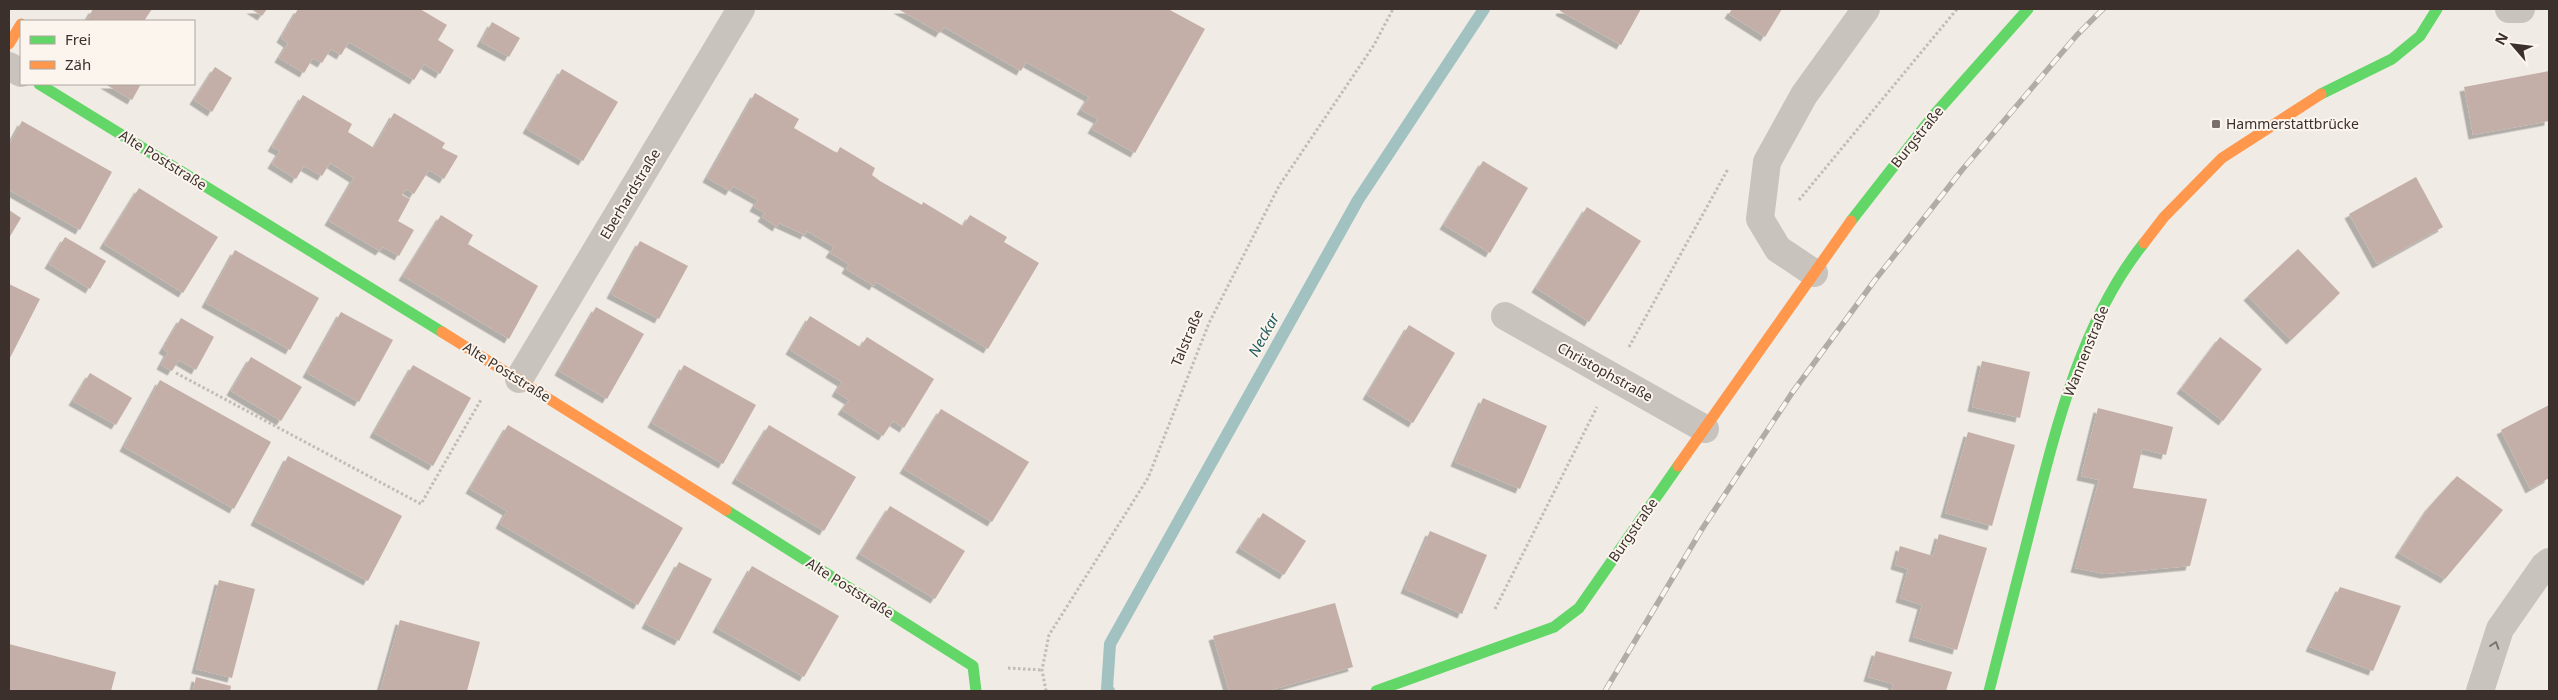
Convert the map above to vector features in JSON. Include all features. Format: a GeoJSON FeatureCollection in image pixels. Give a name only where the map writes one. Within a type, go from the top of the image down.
{"type":"FeatureCollection","features":[{"type":"Feature","properties":{"kind":"street","name":"Eberhardstraße"},"geometry":{"type":"LineString","coordinates":[[509,373],[741,9]]}},
{"type":"Feature","properties":{"kind":"street"},"geometry":{"type":"LineString","coordinates":[[1814,273],[1778,249],[1760,219],[1767,162],[1804,96],[1866,9]]}},
{"type":"Feature","properties":{"kind":"street","name":"Burgstraße"},"geometry":{"type":"LineString","coordinates":[[1376,691],[1554,627],[1578,608],[1850,222],[1933,116],[2028,9]]}},
{"type":"Feature","properties":{"kind":"street","name":"Wannenstraße"},"geometry":{"type":"LineString","coordinates":[[1988,691],[2053,438],[2095,322],[2126,265],[2164,216],[2222,158],[2313,98],[2392,59],[2420,36],[2437,9]]}},
{"type":"Feature","properties":{"kind":"street"},"geometry":{"type":"LineString","coordinates":[[2509,9],[2521,9]]}},
{"type":"Feature","properties":{"kind":"street"},"geometry":{"type":"LineString","coordinates":[[9,44],[20,25]]}},
{"type":"Feature","properties":{"kind":"street"},"geometry":{"type":"LineString","coordinates":[[9,66],[20,72]]}},
{"type":"Feature","properties":{"kind":"street","name":"Alte Poststraße"},"geometry":{"type":"LineString","coordinates":[[41,85],[509,373],[973,666],[976,691]]}},
{"type":"Feature","properties":{"kind":"street","name":"Christophstraße"},"geometry":{"type":"LineString","coordinates":[[1505,316],[1705,428]]}},
{"type":"Feature","properties":{"kind":"street"},"geometry":{"type":"LineString","coordinates":[[2480,691],[2500,629],[2544,566],[2549,562]]}},
{"type":"Feature","properties":{"kind":"path","name":"Talstraße"},"geometry":{"type":"LineString","coordinates":[[1046,691],[1042,670],[1049,635],[1148,478],[1209,323],[1279,186],[1374,45],[1393,9]]}},
{"type":"Feature","properties":{"kind":"path"},"geometry":{"type":"LineString","coordinates":[[1760,219],[1797,202],[1957,9]]}},
{"type":"Feature","properties":{"kind":"path"},"geometry":{"type":"LineString","coordinates":[[176,374],[421,504],[509,373]]}},
{"type":"Feature","properties":{"kind":"building"},"geometry":{"type":"Polygon","coordinates":[[[93,9],[152,9],[145,20],[87,20],[93,9]]]}},
{"type":"Feature","properties":{"kind":"building"},"geometry":{"type":"Polygon","coordinates":[[[251,9],[267,9],[262,16],[251,9]]]}},
{"type":"Feature","properties":{"kind":"building"},"geometry":{"type":"Polygon","coordinates":[[[298,9],[420,9],[447,25],[438,40],[454,50],[440,74],[424,64],[414,80],[349,42],[341,55],[331,49],[322,63],[313,58],[304,73],[279,58],[288,43],[281,38],[298,9]]]}},
{"type":"Feature","properties":{"kind":"building"},"geometry":{"type":"Polygon","coordinates":[[[898,9],[1168,9],[1205,29],[1135,153],[1092,129],[1098,119],[1081,110],[1089,97],[1026,62],[1021,71],[944,27],[940,33],[898,9]]]}},
{"type":"Feature","properties":{"kind":"building"},"geometry":{"type":"Polygon","coordinates":[[[1561,9],[1641,9],[1621,45],[1560,11],[1561,9]]]}},
{"type":"Feature","properties":{"kind":"building"},"geometry":{"type":"Polygon","coordinates":[[[1732,9],[1782,9],[1765,37],[1729,14],[1732,9]]]}},
{"type":"Feature","properties":{"kind":"building"},"geometry":{"type":"Polygon","coordinates":[[[492,22],[520,38],[509,57],[481,42],[492,22]]]}},
{"type":"Feature","properties":{"kind":"building"},"geometry":{"type":"Polygon","coordinates":[[[215,67],[232,78],[212,112],[194,100],[215,67]]]}},
{"type":"Feature","properties":{"kind":"building"},"geometry":{"type":"Polygon","coordinates":[[[562,69],[618,102],[583,161],[527,129],[562,69]]]}},
{"type":"Feature","properties":{"kind":"building"},"geometry":{"type":"Polygon","coordinates":[[[2549,71],[2549,121],[2473,135],[2464,87],[2549,71]]]}},
{"type":"Feature","properties":{"kind":"building"},"geometry":{"type":"Polygon","coordinates":[[[107,85],[140,85],[132,100],[107,85]]]}},
{"type":"Feature","properties":{"kind":"building"},"geometry":{"type":"Polygon","coordinates":[[[755,93],[799,119],[794,128],[837,153],[840,147],[875,168],[872,175],[880,181],[922,205],[923,202],[963,226],[970,215],[1007,237],[1004,242],[1039,263],[988,349],[876,282],[874,286],[846,269],[849,264],[830,253],[834,247],[807,231],[805,235],[779,223],[777,227],[762,217],[765,213],[754,207],[758,200],[733,186],[730,191],[707,178],[755,93]]]}},
{"type":"Feature","properties":{"kind":"building"},"geometry":{"type":"Polygon","coordinates":[[[303,95],[352,124],[348,132],[374,148],[394,113],[445,143],[442,148],[458,156],[444,179],[429,170],[414,194],[406,189],[402,195],[410,199],[398,221],[414,230],[399,256],[383,247],[380,251],[329,221],[354,178],[330,163],[322,176],[304,166],[296,179],[272,164],[280,151],[272,147],[303,95]]]}},
{"type":"Feature","properties":{"kind":"building"},"geometry":{"type":"Polygon","coordinates":[[[22,121],[112,172],[80,230],[9,190],[9,145],[22,121]]]}},
{"type":"Feature","properties":{"kind":"building"},"geometry":{"type":"Polygon","coordinates":[[[1483,161],[1528,188],[1490,253],[1444,225],[1483,161]]]}},
{"type":"Feature","properties":{"kind":"building"},"geometry":{"type":"Polygon","coordinates":[[[2416,177],[2443,227],[2377,264],[2349,214],[2416,177]]]}},
{"type":"Feature","properties":{"kind":"building"},"geometry":{"type":"Polygon","coordinates":[[[139,188],[218,237],[183,293],[104,244],[139,188]]]}},
{"type":"Feature","properties":{"kind":"building"},"geometry":{"type":"Polygon","coordinates":[[[1587,207],[1641,241],[1589,322],[1536,288],[1587,207]]]}},
{"type":"Feature","properties":{"kind":"building"},"geometry":{"type":"Polygon","coordinates":[[[9,210],[21,218],[9,238],[9,210]]]}},
{"type":"Feature","properties":{"kind":"building"},"geometry":{"type":"Polygon","coordinates":[[[441,215],[473,235],[468,244],[538,286],[509,339],[403,276],[441,215]]]}},
{"type":"Feature","properties":{"kind":"building"},"geometry":{"type":"Polygon","coordinates":[[[65,237],[106,261],[90,289],[49,264],[65,237]]]}},
{"type":"Feature","properties":{"kind":"building"},"geometry":{"type":"Polygon","coordinates":[[[640,241],[688,266],[659,319],[611,294],[640,241]]]}},
{"type":"Feature","properties":{"kind":"building"},"geometry":{"type":"Polygon","coordinates":[[[2298,249],[2340,293],[2291,340],[2248,296],[2298,249]]]}},
{"type":"Feature","properties":{"kind":"building"},"geometry":{"type":"Polygon","coordinates":[[[235,250],[319,298],[290,350],[206,303],[235,250]]]}},
{"type":"Feature","properties":{"kind":"building"},"geometry":{"type":"Polygon","coordinates":[[[9,284],[40,299],[9,360],[9,284]]]}},
{"type":"Feature","properties":{"kind":"building"},"geometry":{"type":"Polygon","coordinates":[[[596,307],[644,334],[607,399],[559,371],[596,307]]]}},
{"type":"Feature","properties":{"kind":"building"},"geometry":{"type":"Polygon","coordinates":[[[341,312],[393,340],[359,402],[307,373],[341,312]]]}},
{"type":"Feature","properties":{"kind":"building"},"geometry":{"type":"Polygon","coordinates":[[[810,316],[860,347],[867,337],[934,379],[904,428],[893,421],[883,436],[842,410],[849,400],[836,392],[842,382],[790,350],[810,316]]]}},
{"type":"Feature","properties":{"kind":"building"},"geometry":{"type":"Polygon","coordinates":[[[181,318],[214,337],[196,370],[179,360],[172,371],[161,365],[168,352],[163,349],[181,318]]]}},
{"type":"Feature","properties":{"kind":"building"},"geometry":{"type":"Polygon","coordinates":[[[1409,325],[1455,353],[1413,423],[1367,395],[1409,325]]]}},
{"type":"Feature","properties":{"kind":"building"},"geometry":{"type":"Polygon","coordinates":[[[2220,337],[2262,369],[2223,421],[2181,389],[2220,337]]]}},
{"type":"Feature","properties":{"kind":"building"},"geometry":{"type":"Polygon","coordinates":[[[251,357],[302,387],[281,421],[231,391],[251,357]]]}},
{"type":"Feature","properties":{"kind":"building"},"geometry":{"type":"Polygon","coordinates":[[[1982,361],[2030,372],[2020,418],[1972,407],[1982,361]]]}},
{"type":"Feature","properties":{"kind":"building"},"geometry":{"type":"Polygon","coordinates":[[[413,365],[471,398],[433,466],[374,433],[413,365]]]}},
{"type":"Feature","properties":{"kind":"building"},"geometry":{"type":"Polygon","coordinates":[[[684,365],[756,405],[723,464],[652,423],[684,365]]]}},
{"type":"Feature","properties":{"kind":"building"},"geometry":{"type":"Polygon","coordinates":[[[90,373],[132,398],[116,425],[73,401],[90,373]]]}},
{"type":"Feature","properties":{"kind":"building"},"geometry":{"type":"Polygon","coordinates":[[[160,380],[271,442],[234,509],[124,447],[160,380]]]}},
{"type":"Feature","properties":{"kind":"building"},"geometry":{"type":"Polygon","coordinates":[[[1483,398],[1547,426],[1520,489],[1455,462],[1483,398]]]}},
{"type":"Feature","properties":{"kind":"building"},"geometry":{"type":"Polygon","coordinates":[[[2549,405],[2549,478],[2530,489],[2501,430],[2549,405]]]}},
{"type":"Feature","properties":{"kind":"building"},"geometry":{"type":"Polygon","coordinates":[[[2098,408],[2173,427],[2166,455],[2142,449],[2133,488],[2207,499],[2190,566],[2105,574],[2075,568],[2099,480],[2081,476],[2098,408]]]}},
{"type":"Feature","properties":{"kind":"building"},"geometry":{"type":"Polygon","coordinates":[[[941,409],[1029,462],[992,522],[904,469],[941,409]]]}},
{"type":"Feature","properties":{"kind":"building"},"geometry":{"type":"Polygon","coordinates":[[[508,425],[683,528],[638,605],[500,524],[507,511],[470,489],[508,425]]]}},
{"type":"Feature","properties":{"kind":"building"},"geometry":{"type":"Polygon","coordinates":[[[769,425],[856,477],[824,531],[736,479],[769,425]]]}},
{"type":"Feature","properties":{"kind":"building"},"geometry":{"type":"Polygon","coordinates":[[[1968,432],[2015,445],[1992,526],[1945,513],[1968,432]]]}},
{"type":"Feature","properties":{"kind":"building"},"geometry":{"type":"Polygon","coordinates":[[[288,456],[402,516],[368,581],[255,521],[288,456]]]}},
{"type":"Feature","properties":{"kind":"building"},"geometry":{"type":"Polygon","coordinates":[[[2457,476],[2503,510],[2445,579],[2399,553],[2429,507],[2457,476]]]}},
{"type":"Feature","properties":{"kind":"building"},"geometry":{"type":"Polygon","coordinates":[[[890,506],[965,551],[935,599],[860,554],[890,506]]]}},
{"type":"Feature","properties":{"kind":"building"},"geometry":{"type":"Polygon","coordinates":[[[1263,513],[1306,541],[1284,575],[1240,548],[1263,513]]]}},
{"type":"Feature","properties":{"kind":"building"},"geometry":{"type":"Polygon","coordinates":[[[1430,531],[1487,555],[1462,614],[1405,589],[1430,531]]]}},
{"type":"Feature","properties":{"kind":"building"},"geometry":{"type":"Polygon","coordinates":[[[1939,534],[1987,548],[1957,650],[1913,637],[1922,605],[1900,598],[1908,569],[1895,565],[1900,546],[1933,556],[1939,534]]]}},
{"type":"Feature","properties":{"kind":"building"},"geometry":{"type":"Polygon","coordinates":[[[679,562],[712,579],[679,641],[646,624],[679,562]]]}},
{"type":"Feature","properties":{"kind":"building"},"geometry":{"type":"Polygon","coordinates":[[[752,566],[839,616],[804,677],[717,628],[752,566]]]}},
{"type":"Feature","properties":{"kind":"building"},"geometry":{"type":"Polygon","coordinates":[[[219,580],[255,589],[232,678],[196,669],[219,580]]]}},
{"type":"Feature","properties":{"kind":"building"},"geometry":{"type":"Polygon","coordinates":[[[2340,587],[2401,606],[2373,671],[2310,647],[2340,587]]]}},
{"type":"Feature","properties":{"kind":"building"},"geometry":{"type":"Polygon","coordinates":[[[1335,603],[1353,667],[1267,691],[1229,691],[1213,636],[1335,603]]]}},
{"type":"Feature","properties":{"kind":"building"},"geometry":{"type":"Polygon","coordinates":[[[400,620],[480,642],[467,691],[380,691],[400,620]]]}},
{"type":"Feature","properties":{"kind":"building"},"geometry":{"type":"Polygon","coordinates":[[[9,644],[116,672],[111,691],[9,691],[9,644]]]}},
{"type":"Feature","properties":{"kind":"building"},"geometry":{"type":"Polygon","coordinates":[[[1876,651],[1952,672],[1946,691],[1891,691],[1893,684],[1868,677],[1876,651]]]}},
{"type":"Feature","properties":{"kind":"building"},"geometry":{"type":"Polygon","coordinates":[[[196,677],[231,686],[230,691],[193,691],[196,677]]]}},
{"type":"Feature","properties":{"kind":"waterway","name":"Neckar"},"geometry":{"type":"LineString","coordinates":[[1109,691],[1107,689],[1110,644],[1358,200],[1484,9]]}},
{"type":"Feature","properties":{"kind":"railway"},"geometry":{"type":"LineString","coordinates":[[1605,691],[1702,529],[1792,393],[1875,280],[1962,170],[2077,35],[2103,9]]}},
{"type":"Feature","properties":{"kind":"traffic: fast"},"geometry":{"type":"LineString","coordinates":[[1851,221],[1933,116],[2028,9]]}},
{"type":"Feature","properties":{"kind":"traffic: fast"},"geometry":{"type":"LineString","coordinates":[[2321,94],[2392,59],[2420,36],[2437,9]]}},
{"type":"Feature","properties":{"kind":"traffic: fast"},"geometry":{"type":"LineString","coordinates":[[41,85],[442,332]]}},
{"type":"Feature","properties":{"kind":"traffic: fast"},"geometry":{"type":"LineString","coordinates":[[1989,691],[2051,449],[2074,376],[2104,306],[2122,273],[2144,243]]}},
{"type":"Feature","properties":{"kind":"traffic: fast"},"geometry":{"type":"LineString","coordinates":[[1376,691],[1554,627],[1579,608],[1678,466]]}},
{"type":"Feature","properties":{"kind":"traffic: fast"},"geometry":{"type":"LineString","coordinates":[[726,510],[973,666],[976,691]]}},
{"type":"Feature","properties":{"kind":"traffic: slow"},"geometry":{"type":"LineString","coordinates":[[9,44],[20,26]]}},
{"type":"Feature","properties":{"kind":"traffic: slow"},"geometry":{"type":"LineString","coordinates":[[2144,243],[2164,217],[2222,158],[2321,94]]}},
{"type":"Feature","properties":{"kind":"traffic: slow"},"geometry":{"type":"LineString","coordinates":[[1678,466],[1851,221]]}},
{"type":"Feature","properties":{"kind":"traffic: slow"},"geometry":{"type":"LineString","coordinates":[[442,332],[726,510]]}},
{"type":"Feature","properties":{"kind":"place","name":"Hammerstattbrücke"},"geometry":{"type":"Point","coordinates":[2216,124]}}]}
